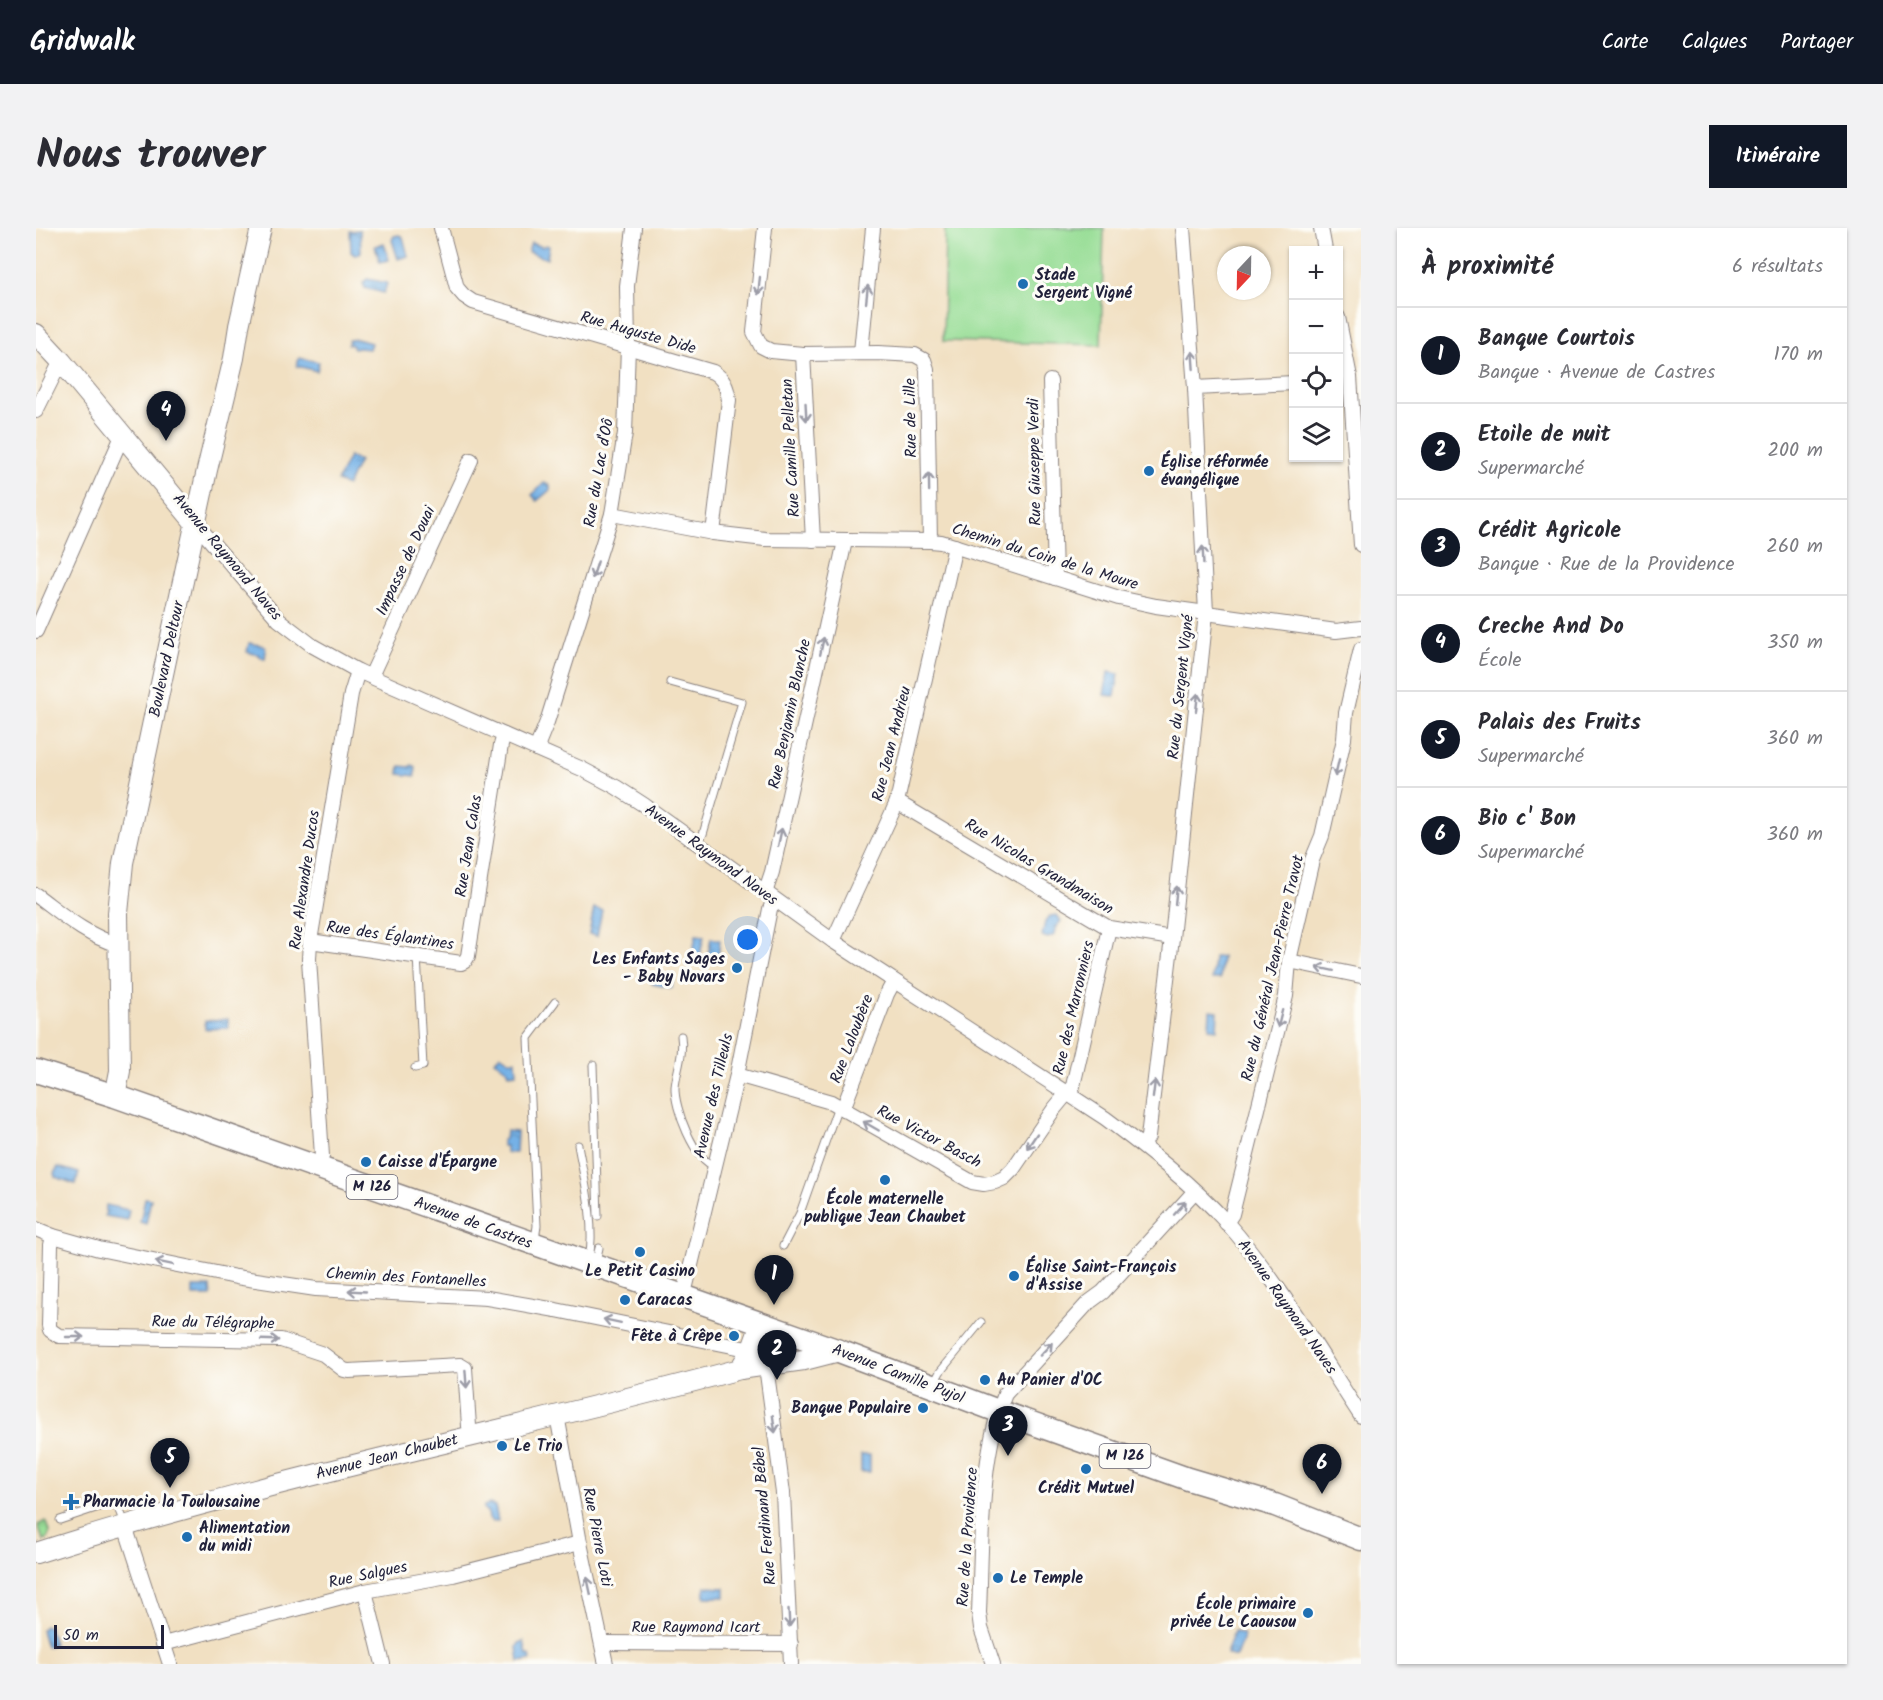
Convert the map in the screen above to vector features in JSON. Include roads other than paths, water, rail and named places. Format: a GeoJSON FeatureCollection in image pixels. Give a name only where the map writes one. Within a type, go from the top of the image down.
{"type":"FeatureCollection","features":[{"type":"Feature","properties":{"kind":"main road","name":"Avenue de Castres"},"geometry":{"type":"LineString","coordinates":[[36,1071],[115,1096],[534,1244],[594,1259],[683,1298],[772,1328]]}},
{"type":"Feature","properties":{"kind":"main road","name":"Avenue Camille Pujol"},"geometry":{"type":"LineString","coordinates":[[772,1328],[1188,1479],[1275,1505],[1361,1539]]}},
{"type":"Feature","properties":{"kind":"street","name":"Boulevard Deltour"},"geometry":{"type":"LineString","coordinates":[[115,1096],[120,1071],[118,913],[123,863],[261,228]]}},
{"type":"Feature","properties":{"kind":"street","name":"Rue Auguste Dide"},"geometry":{"type":"LineString","coordinates":[[441,228],[458,288],[473,302],[713,372],[721,378],[728,388],[729,400],[713,533]]}},
{"type":"Feature","properties":{"kind":"street","name":"Rue du Lac d'Oô"},"geometry":{"type":"LineString","coordinates":[[536,750],[547,722],[612,514],[625,433],[628,347],[627,285],[634,228]]}},
{"type":"Feature","properties":{"kind":"street"},"geometry":{"type":"LineString","coordinates":[[765,228],[754,332],[761,346],[771,351],[802,354],[861,352],[873,228]]}},
{"type":"Feature","properties":{"kind":"street","name":"Rue du Sergent Vigné"},"geometry":{"type":"LineString","coordinates":[[1143,1146],[1148,1137],[1172,938],[1206,613],[1195,388],[1183,228]]}},
{"type":"Feature","properties":{"kind":"street"},"geometry":{"type":"LineString","coordinates":[[1321,228],[1324,246]]}},
{"type":"Feature","properties":{"kind":"street","name":"Avenue Raymond Naves"},"geometry":{"type":"LineString","coordinates":[[36,334],[279,620],[314,646],[364,673],[582,769],[616,787],[833,941],[1105,1118],[1143,1146],[1195,1191],[1226,1223],[1272,1280],[1361,1416]]}},
{"type":"Feature","properties":{"kind":"street"},"geometry":{"type":"LineString","coordinates":[[1343,342],[1350,378],[1361,545]]}},
{"type":"Feature","properties":{"kind":"street","name":"Rue de Lille"},"geometry":{"type":"LineString","coordinates":[[861,352],[915,356],[924,360],[927,369],[930,541]]}},
{"type":"Feature","properties":{"kind":"street","name":"Rue Camille Pelletan"},"geometry":{"type":"LineString","coordinates":[[802,354],[813,540]]}},
{"type":"Feature","properties":{"kind":"street"},"geometry":{"type":"LineString","coordinates":[[36,411],[61,361]]}},
{"type":"Feature","properties":{"kind":"street","name":"Rue Giuseppe Verdi"},"geometry":{"type":"LineString","coordinates":[[1050,381],[1055,578]]}},
{"type":"Feature","properties":{"kind":"street"},"geometry":{"type":"LineString","coordinates":[[1195,388],[1289,383]]}},
{"type":"Feature","properties":{"kind":"street"},"geometry":{"type":"LineString","coordinates":[[36,631],[123,434]]}},
{"type":"Feature","properties":{"kind":"street","name":"Impasse de Douai"},"geometry":{"type":"LineString","coordinates":[[364,673],[471,460]]}},
{"type":"Feature","properties":{"kind":"street","name":"Chemin du Coin de la Moure"},"geometry":{"type":"LineString","coordinates":[[612,514],[713,533],[765,539],[930,541],[956,546],[1119,598],[1336,631],[1361,628]]}},
{"type":"Feature","properties":{"kind":"street","name":"Rue Benjamin Blanche"},"geometry":{"type":"LineString","coordinates":[[769,897],[772,872],[845,541]]}},
{"type":"Feature","properties":{"kind":"street","name":"Rue Jean Andrieu"},"geometry":{"type":"LineString","coordinates":[[833,941],[897,802],[956,546]]}},
{"type":"Feature","properties":{"kind":"street","name":"Rue du Général Jean-Pierre Travot"},"geometry":{"type":"LineString","coordinates":[[1226,1223],[1232,1214],[1286,996],[1289,961],[1312,860],[1322,836],[1361,649]]}},
{"type":"Feature","properties":{"kind":"street","name":"Rue Alexandre Ducos"},"geometry":{"type":"LineString","coordinates":[[319,1168],[322,1156],[309,959],[310,941],[351,694],[364,673]]}},
{"type":"Feature","properties":{"kind":"street","name":"Rue Jean Calas"},"geometry":{"type":"LineString","coordinates":[[465,961],[468,956],[504,735]]}},
{"type":"Feature","properties":{"kind":"street","name":"Rue Nicolas Grandmaison"},"geometry":{"type":"LineString","coordinates":[[897,802],[1109,928],[1172,938]]}},
{"type":"Feature","properties":{"kind":"street"},"geometry":{"type":"LineString","coordinates":[[36,895],[83,930],[99,939],[118,945]]}},
{"type":"Feature","properties":{"kind":"street","name":"Avenue des Tilleuls"},"geometry":{"type":"LineString","coordinates":[[683,1298],[737,1075],[770,909],[769,897]]}},
{"type":"Feature","properties":{"kind":"street","name":"Rue des Marronniers"},"geometry":{"type":"LineString","coordinates":[[1066,1094],[1073,1086],[1109,928]]}},
{"type":"Feature","properties":{"kind":"street","name":"Rue des Églantines"},"geometry":{"type":"LineString","coordinates":[[310,941],[461,963],[465,961]]}},
{"type":"Feature","properties":{"kind":"street"},"geometry":{"type":"LineString","coordinates":[[1289,961],[1361,976]]}},
{"type":"Feature","properties":{"kind":"street","name":"Rue Laloubère"},"geometry":{"type":"LineString","coordinates":[[841,1108],[894,981]]}},
{"type":"Feature","properties":{"kind":"street"},"geometry":{"type":"LineString","coordinates":[[737,1075],[831,1102],[841,1108]]}},
{"type":"Feature","properties":{"kind":"street","name":"Rue Victor Basch"},"geometry":{"type":"LineString","coordinates":[[841,1108],[972,1182],[984,1184],[1004,1178],[1013,1169],[1066,1094]]}},
{"type":"Feature","properties":{"kind":"street","name":"Rue de la Providence"},"geometry":{"type":"LineString","coordinates":[[993,1664],[981,1628],[979,1613],[984,1500],[991,1443],[998,1411],[1005,1394],[1088,1303],[1103,1292],[1195,1191]]}},
{"type":"Feature","properties":{"kind":"street","name":"Chemin des Fontanelles"},"geometry":{"type":"LineString","coordinates":[[36,1228],[53,1236],[99,1249],[236,1277],[316,1289],[487,1298],[752,1349]]}},
{"type":"Feature","properties":{"kind":"street","name":"Rue du Télégraphe"},"geometry":{"type":"LineString","coordinates":[[53,1236],[49,1325],[50,1330],[59,1336],[281,1340],[323,1354],[344,1370],[349,1371],[460,1365],[465,1368],[472,1436]]}},
{"type":"Feature","properties":{"kind":"street"},"geometry":{"type":"LineString","coordinates":[[740,1369],[752,1349],[772,1328],[783,1343],[781,1356],[770,1366],[762,1355],[752,1349]]}},
{"type":"Feature","properties":{"kind":"street","name":"Avenue Jean Chaubet"},"geometry":{"type":"LineString","coordinates":[[36,1553],[124,1526],[472,1436],[740,1369],[770,1366],[839,1352]]}},
{"type":"Feature","properties":{"kind":"street","name":"Rue Ferdinand Bébel"},"geometry":{"type":"LineString","coordinates":[[770,1366],[783,1493],[791,1664]]}},
{"type":"Feature","properties":{"kind":"street","name":"Rue Pierre Loti"},"geometry":{"type":"LineString","coordinates":[[557,1415],[580,1543],[606,1664]]}},
{"type":"Feature","properties":{"kind":"street"},"geometry":{"type":"LineString","coordinates":[[124,1526],[170,1664]]}},
{"type":"Feature","properties":{"kind":"street","name":"Rue Salgues"},"geometry":{"type":"LineString","coordinates":[[163,1644],[365,1591],[453,1575],[580,1543]]}},
{"type":"Feature","properties":{"kind":"street"},"geometry":{"type":"LineString","coordinates":[[365,1591],[383,1664]]}},
{"type":"Feature","properties":{"kind":"street","name":"Rue Raymond Icart"},"geometry":{"type":"LineString","coordinates":[[602,1643],[791,1644]]}},
{"type":"Feature","properties":{"kind":"lane"},"geometry":{"type":"LineString","coordinates":[[670,682],[742,702],[703,834],[697,844]]}},
{"type":"Feature","properties":{"kind":"lane"},"geometry":{"type":"LineString","coordinates":[[415,1068],[423,1066],[417,956]]}},
{"type":"Feature","properties":{"kind":"lane"},"geometry":{"type":"LineString","coordinates":[[534,1244],[537,1226],[528,1038],[555,1002]]}},
{"type":"Feature","properties":{"kind":"lane"},"geometry":{"type":"LineString","coordinates":[[681,1036],[683,1048],[675,1088],[677,1101],[690,1141],[697,1153],[708,1164],[715,1166]]}},
{"type":"Feature","properties":{"kind":"lane"},"geometry":{"type":"LineString","coordinates":[[593,1065],[598,1216]]}},
{"type":"Feature","properties":{"kind":"lane"},"geometry":{"type":"LineString","coordinates":[[783,1246],[800,1213],[841,1108]]}},
{"type":"Feature","properties":{"kind":"lane"},"geometry":{"type":"LineString","coordinates":[[578,1145],[594,1259]]}},
{"type":"Feature","properties":{"kind":"lane"},"geometry":{"type":"LineString","coordinates":[[932,1387],[940,1372],[981,1322]]}},
{"type":"Feature","properties":{"kind":"lane"},"geometry":{"type":"LineString","coordinates":[[60,1520],[108,1504],[115,1505],[121,1512],[124,1526]]}},
{"type":"Feature","properties":{"kind":"water"},"geometry":{"type":"Polygon","coordinates":[[[360,230],[361,252],[355,255],[351,252],[350,231],[360,230]]]}},
{"type":"Feature","properties":{"kind":"water"},"geometry":{"type":"Polygon","coordinates":[[[394,236],[403,237],[408,256],[398,259],[392,240],[394,236]]]}},
{"type":"Feature","properties":{"kind":"water"},"geometry":{"type":"Polygon","coordinates":[[[384,243],[389,260],[380,262],[375,246],[384,243]]]}},
{"type":"Feature","properties":{"kind":"water"},"geometry":{"type":"Polygon","coordinates":[[[531,243],[543,247],[549,246],[547,259],[528,252],[531,243]]]}},
{"type":"Feature","properties":{"kind":"water"},"geometry":{"type":"Polygon","coordinates":[[[367,279],[387,283],[384,293],[365,288],[363,283],[367,279]]]}},
{"type":"Feature","properties":{"kind":"water"},"geometry":{"type":"Polygon","coordinates":[[[357,339],[371,343],[369,349],[354,349],[348,344],[349,340],[357,339]]]}},
{"type":"Feature","properties":{"kind":"water"},"geometry":{"type":"Polygon","coordinates":[[[299,358],[319,362],[317,371],[297,366],[299,358]]]}},
{"type":"Feature","properties":{"kind":"water"},"geometry":{"type":"Polygon","coordinates":[[[349,457],[359,461],[347,486],[337,481],[349,457]]]}},
{"type":"Feature","properties":{"kind":"water"},"geometry":{"type":"Polygon","coordinates":[[[544,483],[550,485],[550,490],[537,501],[532,495],[544,483]]]}},
{"type":"Feature","properties":{"kind":"water"},"geometry":{"type":"Polygon","coordinates":[[[249,643],[264,646],[265,659],[247,652],[249,643]]]}},
{"type":"Feature","properties":{"kind":"water"},"geometry":{"type":"Polygon","coordinates":[[[1108,672],[1119,674],[1115,696],[1104,695],[1108,672]]]}},
{"type":"Feature","properties":{"kind":"water"},"geometry":{"type":"Polygon","coordinates":[[[412,765],[416,767],[415,776],[399,774],[400,766],[410,767],[412,765]]]}},
{"type":"Feature","properties":{"kind":"water"},"geometry":{"type":"Polygon","coordinates":[[[594,908],[602,910],[597,936],[589,934],[594,908]]]}},
{"type":"Feature","properties":{"kind":"water"},"geometry":{"type":"Polygon","coordinates":[[[1057,915],[1061,921],[1055,928],[1054,935],[1048,938],[1042,936],[1045,922],[1050,916],[1057,915]]]}},
{"type":"Feature","properties":{"kind":"water"},"geometry":{"type":"Polygon","coordinates":[[[696,935],[704,936],[698,964],[691,962],[696,935]]]}},
{"type":"Feature","properties":{"kind":"water"},"geometry":{"type":"Polygon","coordinates":[[[711,938],[720,940],[718,957],[708,955],[711,938]]]}},
{"type":"Feature","properties":{"kind":"water"},"geometry":{"type":"Polygon","coordinates":[[[1214,957],[1222,957],[1220,979],[1212,979],[1214,957]]]}},
{"type":"Feature","properties":{"kind":"water"},"geometry":{"type":"Polygon","coordinates":[[[654,975],[673,980],[671,988],[652,984],[654,975]]]}},
{"type":"Feature","properties":{"kind":"water"},"geometry":{"type":"Polygon","coordinates":[[[1210,1010],[1218,1011],[1217,1029],[1209,1028],[1210,1010]]]}},
{"type":"Feature","properties":{"kind":"water"},"geometry":{"type":"Polygon","coordinates":[[[228,1019],[228,1028],[205,1029],[205,1021],[228,1019]]]}},
{"type":"Feature","properties":{"kind":"water"},"geometry":{"type":"Polygon","coordinates":[[[500,1054],[509,1060],[516,1060],[517,1073],[508,1074],[508,1070],[495,1061],[500,1054]]]}},
{"type":"Feature","properties":{"kind":"water"},"geometry":{"type":"Polygon","coordinates":[[[506,1131],[517,1132],[516,1153],[506,1153],[506,1146],[502,1146],[506,1131]]]}},
{"type":"Feature","properties":{"kind":"water"},"geometry":{"type":"Polygon","coordinates":[[[58,1167],[79,1173],[75,1184],[55,1177],[54,1173],[58,1167]]]}},
{"type":"Feature","properties":{"kind":"water"},"geometry":{"type":"Polygon","coordinates":[[[145,1198],[151,1199],[146,1224],[140,1222],[145,1198]]]}},
{"type":"Feature","properties":{"kind":"water"},"geometry":{"type":"Polygon","coordinates":[[[106,1205],[129,1210],[127,1220],[105,1216],[106,1205]]]}},
{"type":"Feature","properties":{"kind":"water"},"geometry":{"type":"Polygon","coordinates":[[[193,1287],[210,1287],[211,1296],[193,1296],[193,1287]]]}},
{"type":"Feature","properties":{"kind":"water"},"geometry":{"type":"Polygon","coordinates":[[[861,1455],[870,1455],[870,1472],[861,1472],[861,1455]]]}},
{"type":"Feature","properties":{"kind":"water"},"geometry":{"type":"Polygon","coordinates":[[[489,1504],[495,1506],[498,1521],[493,1522],[489,1519],[484,1506],[489,1504]]]}},
{"type":"Feature","properties":{"kind":"water"},"geometry":{"type":"Polygon","coordinates":[[[705,1587],[725,1588],[725,1597],[705,1597],[705,1587]]]}},
{"type":"Feature","properties":{"kind":"water"},"geometry":{"type":"Polygon","coordinates":[[[45,1626],[49,1628],[54,1644],[46,1647],[41,1630],[45,1626]]]}},
{"type":"Feature","properties":{"kind":"water"},"geometry":{"type":"Polygon","coordinates":[[[1234,1631],[1244,1635],[1236,1657],[1226,1654],[1234,1631]]]}},
{"type":"Feature","properties":{"kind":"water"},"geometry":{"type":"Polygon","coordinates":[[[524,1641],[527,1655],[530,1655],[531,1660],[519,1662],[517,1647],[524,1641]]]}},
{"type":"Feature","properties":{"kind":"place","name":"Stade Sergent Vigné"},"geometry":{"type":"Point","coordinates":[1023,284]}},
{"type":"Feature","properties":{"kind":"place","name":"Creche And Do"},"geometry":{"type":"Point","coordinates":[166,441]}},
{"type":"Feature","properties":{"kind":"place","name":"Église réformée évangélique"},"geometry":{"type":"Point","coordinates":[1149,471]}},
{"type":"Feature","properties":{"kind":"place","name":"Les Enfants Sages - Baby Novars"},"geometry":{"type":"Point","coordinates":[737,968]}},
{"type":"Feature","properties":{"kind":"place","name":"Caisse d'Épargne"},"geometry":{"type":"Point","coordinates":[366,1162]}},
{"type":"Feature","properties":{"kind":"place","name":"École maternelle publique Jean Chaubet"},"geometry":{"type":"Point","coordinates":[885,1180]}},
{"type":"Feature","properties":{"kind":"place","name":"Le Petit Casino"},"geometry":{"type":"Point","coordinates":[640,1252]}},
{"type":"Feature","properties":{"kind":"place","name":"Église Saint-François d'Assise"},"geometry":{"type":"Point","coordinates":[1014,1276]}},
{"type":"Feature","properties":{"kind":"place","name":"Caracas"},"geometry":{"type":"Point","coordinates":[625,1300]}},
{"type":"Feature","properties":{"kind":"place","name":"Banque Courtois"},"geometry":{"type":"Point","coordinates":[774,1305]}},
{"type":"Feature","properties":{"kind":"place","name":"Fête à Crêpe"},"geometry":{"type":"Point","coordinates":[734,1336]}},
{"type":"Feature","properties":{"kind":"place","name":"Etoile de nuit"},"geometry":{"type":"Point","coordinates":[777,1380]}},
{"type":"Feature","properties":{"kind":"place","name":"Au Panier d'OC"},"geometry":{"type":"Point","coordinates":[985,1380]}},
{"type":"Feature","properties":{"kind":"place","name":"Banque Populaire"},"geometry":{"type":"Point","coordinates":[923,1408]}},
{"type":"Feature","properties":{"kind":"place","name":"Le Trio"},"geometry":{"type":"Point","coordinates":[502,1446]}},
{"type":"Feature","properties":{"kind":"place","name":"Crédit Agricole"},"geometry":{"type":"Point","coordinates":[1008,1456]}},
{"type":"Feature","properties":{"kind":"place","name":"Crédit Mutuel"},"geometry":{"type":"Point","coordinates":[1086,1469]}},
{"type":"Feature","properties":{"kind":"place","name":"Palais des Fruits"},"geometry":{"type":"Point","coordinates":[170,1488]}},
{"type":"Feature","properties":{"kind":"place","name":"Bio c' Bon"},"geometry":{"type":"Point","coordinates":[1322,1494]}},
{"type":"Feature","properties":{"kind":"place","name":"Pharmacie la Toulousaine"},"geometry":{"type":"Point","coordinates":[71,1502]}},
{"type":"Feature","properties":{"kind":"place","name":"Alimentation du midi"},"geometry":{"type":"Point","coordinates":[187,1537]}},
{"type":"Feature","properties":{"kind":"place","name":"Le Temple"},"geometry":{"type":"Point","coordinates":[998,1578]}},
{"type":"Feature","properties":{"kind":"place","name":"École primaire privée Le Caousou"},"geometry":{"type":"Point","coordinates":[1308,1613]}}]}
